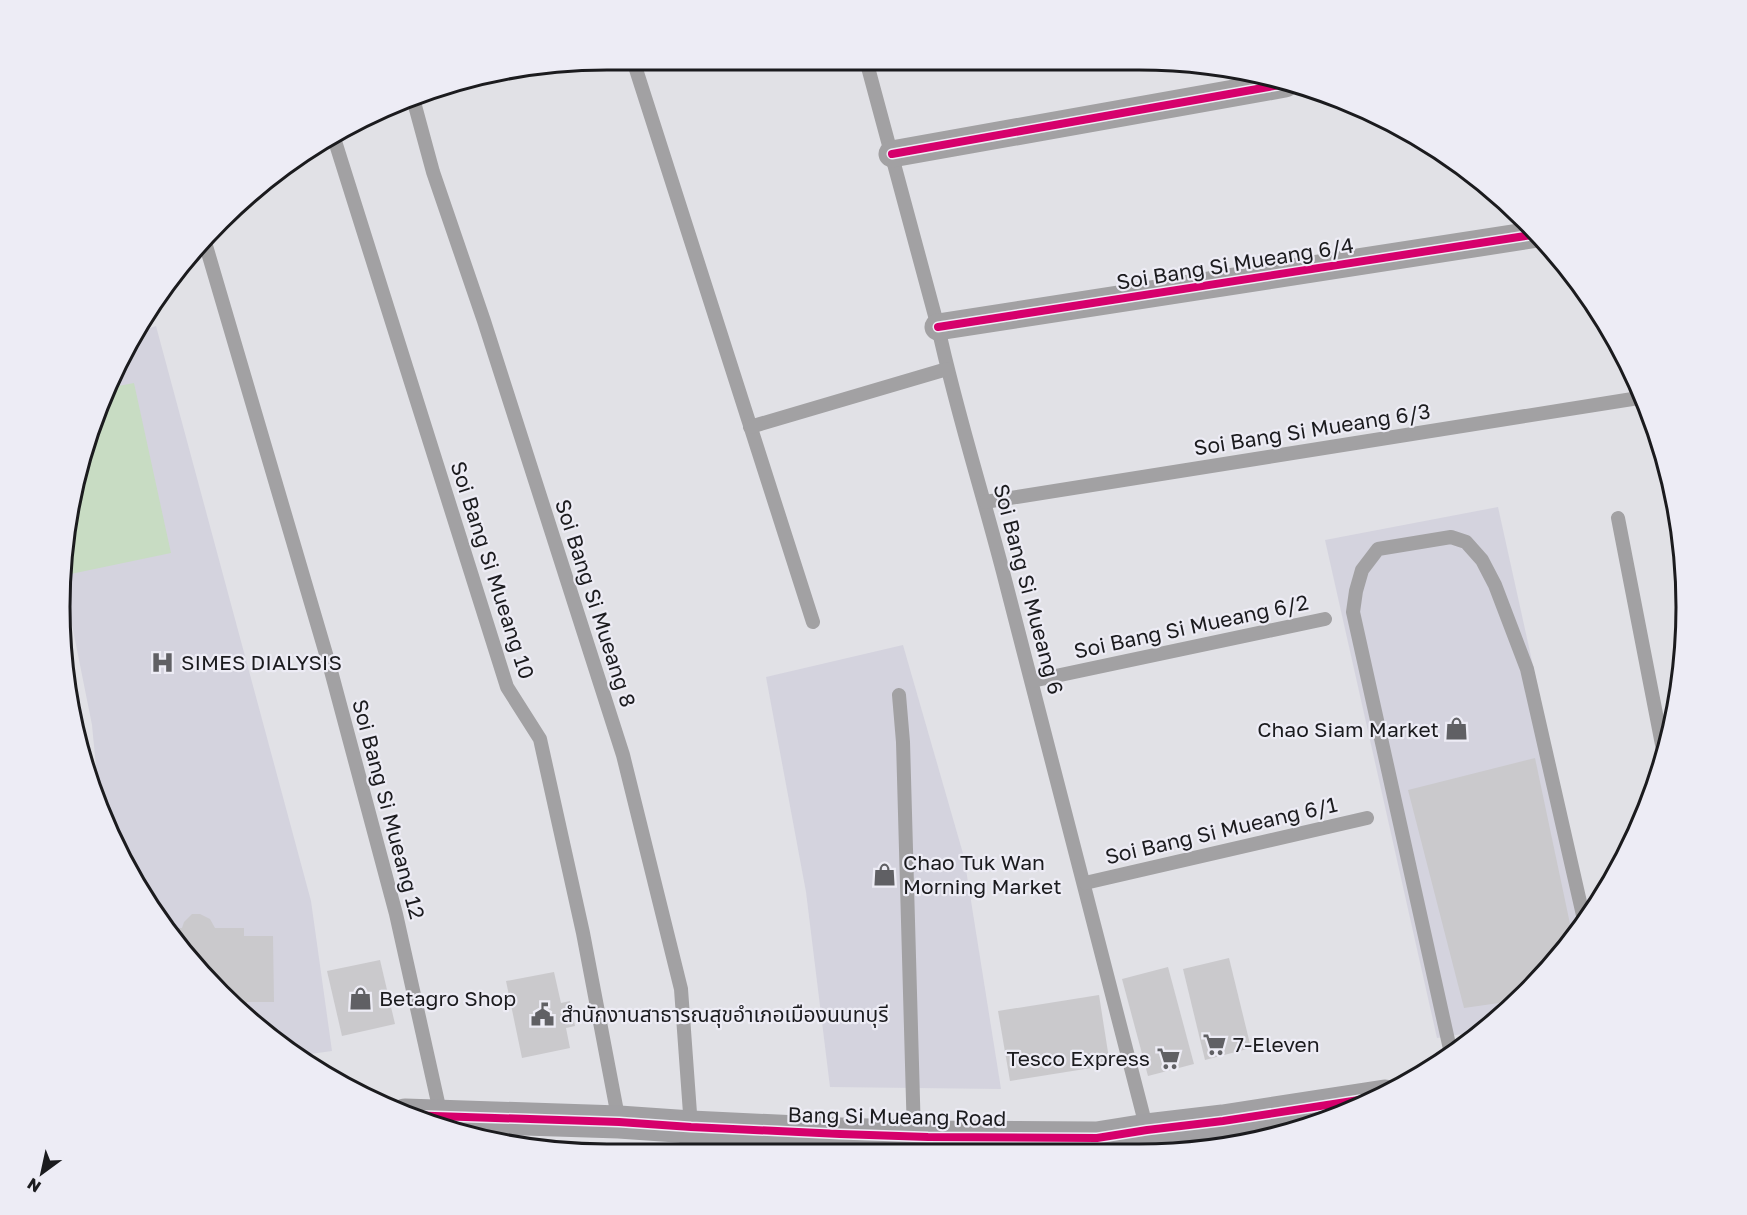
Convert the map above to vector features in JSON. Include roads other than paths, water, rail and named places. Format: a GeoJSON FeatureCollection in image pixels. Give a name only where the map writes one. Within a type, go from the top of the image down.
{"type":"FeatureCollection","features":[{"type":"Feature","properties":{"kind":"street"},"geometry":{"type":"LineString","coordinates":[[892,154],[1269,87]]}},
{"type":"Feature","properties":{"kind":"street","name":"Soi Bang Si Mueang 6/4"},"geometry":{"type":"LineString","coordinates":[[938,327],[1526,236]]}},
{"type":"Feature","properties":{"kind":"street","name":"Bang Si Mueang Road"},"geometry":{"type":"LineString","coordinates":[[1105,1144],[1146,1130],[1282,1117],[1344,1104]]}},
{"type":"Feature","properties":{"kind":"street","name":"Bang Si Mueang Road"},"geometry":{"type":"LineString","coordinates":[[435,1116],[619,1122],[693,1141],[1012,1144]]}},
{"type":"Feature","properties":{"kind":"lane"},"geometry":{"type":"LineString","coordinates":[[636,70],[813,622]]}},
{"type":"Feature","properties":{"kind":"lane","name":"Soi Bang Si Mueang 6"},"geometry":{"type":"LineString","coordinates":[[870,70],[1085,883],[1146,1130]]}},
{"type":"Feature","properties":{"kind":"lane","name":"Soi Bang Si Mueang 8"},"geometry":{"type":"LineString","coordinates":[[415,106],[433,172],[484,321],[623,755],[681,989],[693,1141]]}},
{"type":"Feature","properties":{"kind":"lane","name":"Soi Bang Si Mueang 10"},"geometry":{"type":"LineString","coordinates":[[336,144],[507,687],[540,739],[583,933],[619,1122]]}},
{"type":"Feature","properties":{"kind":"lane","name":"Soi Bang Si Mueang 12"},"geometry":{"type":"LineString","coordinates":[[207,250],[331,671],[396,914],[441,1116]]}},
{"type":"Feature","properties":{"kind":"lane"},"geometry":{"type":"LineString","coordinates":[[750,427],[947,369]]}},
{"type":"Feature","properties":{"kind":"lane","name":"Soi Bang Si Mueang 6/3"},"geometry":{"type":"LineString","coordinates":[[985,502],[1634,399]]}},
{"type":"Feature","properties":{"kind":"lane"},"geometry":{"type":"LineString","coordinates":[[1618,518],[1660,736]]}},
{"type":"Feature","properties":{"kind":"lane"},"geometry":{"type":"LineString","coordinates":[[1449,1046],[1353,612],[1362,570],[1378,549],[1450,537],[1466,542],[1482,560],[1495,585],[1527,669],[1582,911]]}},
{"type":"Feature","properties":{"kind":"lane","name":"Soi Bang Si Mueang 6/2"},"geometry":{"type":"LineString","coordinates":[[1032,681],[1324,619]]}},
{"type":"Feature","properties":{"kind":"lane"},"geometry":{"type":"LineString","coordinates":[[899,695],[924,1142]]}},
{"type":"Feature","properties":{"kind":"lane","name":"Soi Bang Si Mueang 6/1"},"geometry":{"type":"LineString","coordinates":[[1085,883],[1366,818]]}},
{"type":"Feature","properties":{"kind":"place","name":"SIMES DIALYSIS"},"geometry":{"type":"Point","coordinates":[163,662]}},
{"type":"Feature","properties":{"kind":"place","name":"Chao Siam Market"},"geometry":{"type":"Point","coordinates":[1457,729]}},
{"type":"Feature","properties":{"kind":"place","name":"Chao Tuk Wan Morning Market"},"geometry":{"type":"Point","coordinates":[885,874]}},
{"type":"Feature","properties":{"kind":"place","name":"Betagro Shop"},"geometry":{"type":"Point","coordinates":[361,998]}},
{"type":"Feature","properties":{"kind":"place","name":"สำนักงานสาธารณสุขอำเภอเมืองนนทบุรี"},"geometry":{"type":"Point","coordinates":[543,1014]}},
{"type":"Feature","properties":{"kind":"place","name":"7-Eleven"},"geometry":{"type":"Point","coordinates":[1215,1044]}},
{"type":"Feature","properties":{"kind":"place","name":"Tesco Express"},"geometry":{"type":"Point","coordinates":[1168,1058]}}]}
